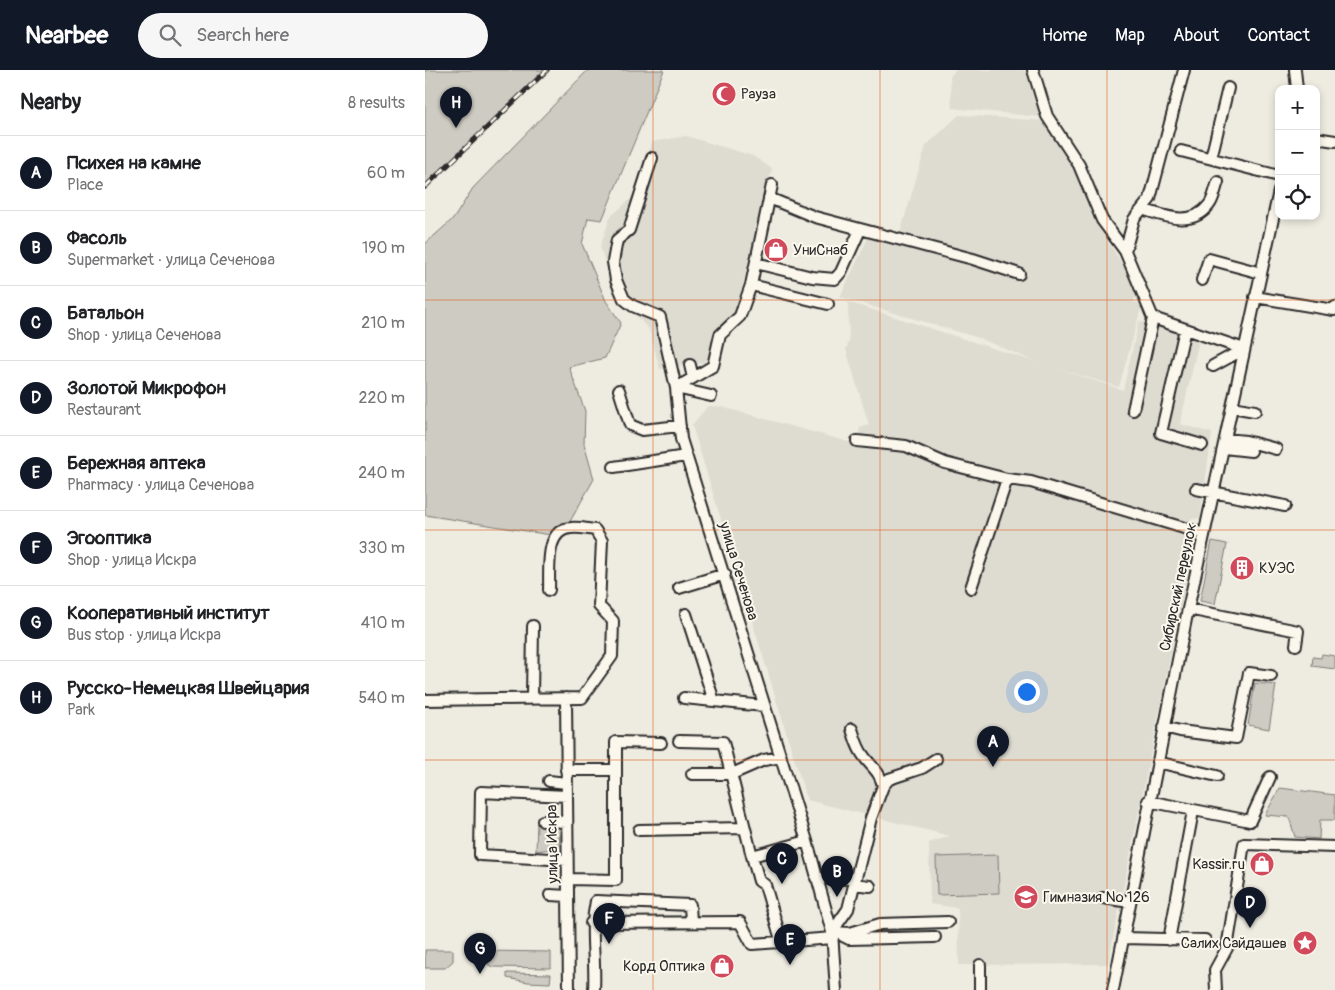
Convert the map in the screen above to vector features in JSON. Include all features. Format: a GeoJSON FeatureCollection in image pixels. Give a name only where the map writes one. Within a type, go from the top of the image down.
{"type":"FeatureCollection","features":[{"type":"Feature","properties":{"kind":"street"},"geometry":{"type":"LineString","coordinates":[[1033,70],[1047,116],[1079,165],[1102,220],[1125,252],[1153,318],[1133,410]]}},
{"type":"Feature","properties":{"kind":"street"},"geometry":{"type":"LineString","coordinates":[[1125,252],[1134,219],[1150,199],[1185,70]]}},
{"type":"Feature","properties":{"kind":"street"},"geometry":{"type":"LineString","coordinates":[[1295,70],[1297,85]]}},
{"type":"Feature","properties":{"kind":"street"},"geometry":{"type":"LineString","coordinates":[[1211,158],[1228,88]]}},
{"type":"Feature","properties":{"kind":"street"},"geometry":{"type":"LineString","coordinates":[[1320,139],[1335,142]]}},
{"type":"Feature","properties":{"kind":"street"},"geometry":{"type":"LineString","coordinates":[[1181,151],[1275,175]]}},
{"type":"Feature","properties":{"kind":"street","name":"улица Сеченова"},"geometry":{"type":"LineString","coordinates":[[652,158],[629,230],[617,240],[613,262],[616,280],[624,299],[633,306],[660,317],[676,388],[680,426],[686,456],[725,574],[807,841],[833,935],[836,990]]}},
{"type":"Feature","properties":{"kind":"street"},"geometry":{"type":"LineString","coordinates":[[1142,209],[1175,220],[1201,213],[1210,204],[1218,182]]}},
{"type":"Feature","properties":{"kind":"street"},"geometry":{"type":"LineString","coordinates":[[676,388],[713,366],[721,335],[740,316],[751,285],[772,185]]}},
{"type":"Feature","properties":{"kind":"street"},"geometry":{"type":"LineString","coordinates":[[769,198],[815,217],[973,259],[1019,274]]}},
{"type":"Feature","properties":{"kind":"street","name":"Сибирский переулок"},"geometry":{"type":"LineString","coordinates":[[1113,990],[1188,609],[1275,209]]}},
{"type":"Feature","properties":{"kind":"street"},"geometry":{"type":"LineString","coordinates":[[756,263],[812,277],[835,279],[841,272],[860,230]]}},
{"type":"Feature","properties":{"kind":"street"},"geometry":{"type":"LineString","coordinates":[[1202,280],[1209,259],[1261,273]]}},
{"type":"Feature","properties":{"kind":"street"},"geometry":{"type":"LineString","coordinates":[[751,285],[828,304]]}},
{"type":"Feature","properties":{"kind":"street"},"geometry":{"type":"LineString","coordinates":[[1255,297],[1334,310],[1335,307]]}},
{"type":"Feature","properties":{"kind":"street"},"geometry":{"type":"LineString","coordinates":[[1153,318],[1244,349]]}},
{"type":"Feature","properties":{"kind":"street"},"geometry":{"type":"LineString","coordinates":[[1185,329],[1161,433],[1202,445]]}},
{"type":"Feature","properties":{"kind":"street"},"geometry":{"type":"LineString","coordinates":[[1213,366],[1244,349]]}},
{"type":"Feature","properties":{"kind":"street"},"geometry":{"type":"LineString","coordinates":[[690,365],[693,378]]}},
{"type":"Feature","properties":{"kind":"street"},"geometry":{"type":"LineString","coordinates":[[676,388],[711,396]]}},
{"type":"Feature","properties":{"kind":"street"},"geometry":{"type":"LineString","coordinates":[[619,390],[630,424],[642,430],[680,426]]}},
{"type":"Feature","properties":{"kind":"street"},"geometry":{"type":"LineString","coordinates":[[1232,407],[1255,411]]}},
{"type":"Feature","properties":{"kind":"street"},"geometry":{"type":"LineString","coordinates":[[857,441],[906,446],[945,463],[1007,479],[1031,482],[1204,534]]}},
{"type":"Feature","properties":{"kind":"street"},"geometry":{"type":"LineString","coordinates":[[1224,444],[1246,441],[1276,449]]}},
{"type":"Feature","properties":{"kind":"street"},"geometry":{"type":"LineString","coordinates":[[1224,444],[1251,451]]}},
{"type":"Feature","properties":{"kind":"street"},"geometry":{"type":"LineString","coordinates":[[614,467],[686,456]]}},
{"type":"Feature","properties":{"kind":"street"},"geometry":{"type":"LineString","coordinates":[[971,588],[1007,479]]}},
{"type":"Feature","properties":{"kind":"street"},"geometry":{"type":"LineString","coordinates":[[1196,489],[1285,506]]}},
{"type":"Feature","properties":{"kind":"street"},"geometry":{"type":"LineString","coordinates":[[425,700],[581,698],[612,656],[613,621],[599,606],[602,541],[595,530],[570,527],[560,532],[552,541],[549,590]]}},
{"type":"Feature","properties":{"kind":"street"},"geometry":{"type":"LineString","coordinates":[[679,588],[725,574]]}},
{"type":"Feature","properties":{"kind":"street"},"geometry":{"type":"LineString","coordinates":[[1188,609],[1298,631],[1296,645]]}},
{"type":"Feature","properties":{"kind":"street"},"geometry":{"type":"LineString","coordinates":[[686,614],[713,701]]}},
{"type":"Feature","properties":{"kind":"street"},"geometry":{"type":"LineString","coordinates":[[531,698],[533,626]]}},
{"type":"Feature","properties":{"kind":"street"},"geometry":{"type":"LineString","coordinates":[[1164,727],[1180,732],[1236,738],[1249,673],[1271,676]]}},
{"type":"Feature","properties":{"kind":"street","name":"улица Искра"},"geometry":{"type":"LineString","coordinates":[[566,698],[569,990]]}},
{"type":"Feature","properties":{"kind":"street"},"geometry":{"type":"LineString","coordinates":[[684,698],[764,706]]}},
{"type":"Feature","properties":{"kind":"street"},"geometry":{"type":"LineString","coordinates":[[833,935],[848,909],[854,882],[883,786],[881,776],[863,756],[852,729]]}},
{"type":"Feature","properties":{"kind":"street"},"geometry":{"type":"LineString","coordinates":[[679,741],[723,742],[759,881],[765,885],[782,943]]}},
{"type":"Feature","properties":{"kind":"street"},"geometry":{"type":"LineString","coordinates":[[567,880],[616,880],[616,742],[661,743]]}},
{"type":"Feature","properties":{"kind":"street"},"geometry":{"type":"LineString","coordinates":[[692,774],[732,774],[764,760],[781,757]]}},
{"type":"Feature","properties":{"kind":"street"},"geometry":{"type":"LineString","coordinates":[[883,786],[889,780],[922,768],[936,759]]}},
{"type":"Feature","properties":{"kind":"street"},"geometry":{"type":"LineString","coordinates":[[1157,762],[1217,776]]}},
{"type":"Feature","properties":{"kind":"street"},"geometry":{"type":"LineString","coordinates":[[566,770],[616,770]]}},
{"type":"Feature","properties":{"kind":"street"},"geometry":{"type":"LineString","coordinates":[[1149,801],[1250,821],[1270,777]]}},
{"type":"Feature","properties":{"kind":"street"},"geometry":{"type":"LineString","coordinates":[[549,781],[567,783]]}},
{"type":"Feature","properties":{"kind":"street"},"geometry":{"type":"LineString","coordinates":[[567,796],[481,792],[480,855],[567,860]]}},
{"type":"Feature","properties":{"kind":"street"},"geometry":{"type":"LineString","coordinates":[[1169,940],[1193,811]]}},
{"type":"Feature","properties":{"kind":"street"},"geometry":{"type":"LineString","coordinates":[[543,821],[567,822]]}},
{"type":"Feature","properties":{"kind":"street"},"geometry":{"type":"LineString","coordinates":[[639,830],[745,828]]}},
{"type":"Feature","properties":{"kind":"street"},"geometry":{"type":"LineString","coordinates":[[752,856],[807,841]]}},
{"type":"Feature","properties":{"kind":"street"},"geometry":{"type":"LineString","coordinates":[[1216,990],[1215,970],[1227,948],[1244,844],[1335,847]]}},
{"type":"Feature","properties":{"kind":"street"},"geometry":{"type":"LineString","coordinates":[[816,878],[854,882],[870,886]]}},
{"type":"Feature","properties":{"kind":"street"},"geometry":{"type":"LineString","coordinates":[[550,896],[568,896]]}},
{"type":"Feature","properties":{"kind":"street"},"geometry":{"type":"LineString","coordinates":[[1103,898],[1130,902]]}},
{"type":"Feature","properties":{"kind":"street"},"geometry":{"type":"LineString","coordinates":[[594,990],[595,972],[591,923],[596,901],[690,904],[691,922]]}},
{"type":"Feature","properties":{"kind":"street"},"geometry":{"type":"LineString","coordinates":[[591,923],[740,922],[752,944],[782,943],[849,933],[880,924],[948,922]]}},
{"type":"Feature","properties":{"kind":"street"},"geometry":{"type":"LineString","coordinates":[[833,935],[849,939],[935,937]]}},
{"type":"Feature","properties":{"kind":"street"},"geometry":{"type":"LineString","coordinates":[[1124,938],[1205,940]]}},
{"type":"Feature","properties":{"kind":"street"},"geometry":{"type":"LineString","coordinates":[[980,965],[980,990]]}},
{"type":"Feature","properties":{"kind":"shaded area"},"geometry":{"type":"Polygon","coordinates":[[[425,70],[547,70],[425,187],[425,70]]]}},
{"type":"Feature","properties":{"kind":"shaded area"},"geometry":{"type":"Polygon","coordinates":[[[588,70],[664,70],[602,220],[588,218],[582,244],[606,301],[621,323],[605,358],[569,367],[585,411],[584,444],[594,479],[568,525],[551,535],[425,515],[425,244],[454,218],[473,188],[588,70]]]}},
{"type":"Feature","properties":{"kind":"shaded area"},"geometry":{"type":"Polygon","coordinates":[[[955,70],[1025,70],[1040,117],[952,108],[950,77],[955,70]]]}},
{"type":"Feature","properties":{"kind":"shaded area"},"geometry":{"type":"Polygon","coordinates":[[[959,115],[1046,121],[1083,183],[1091,215],[1138,289],[1134,302],[1142,304],[1119,387],[1053,367],[1123,390],[1139,321],[1199,340],[1180,424],[1212,433],[1200,518],[1191,519],[1186,545],[1191,554],[1108,964],[959,965],[958,908],[930,904],[929,843],[950,836],[807,800],[692,425],[708,406],[722,407],[856,444],[860,428],[869,425],[846,349],[849,342],[848,302],[1036,362],[979,338],[840,297],[871,232],[898,240],[926,146],[959,115]]]}},
{"type":"Feature","properties":{"kind":"shaded area"},"geometry":{"type":"Polygon","coordinates":[[[686,136],[753,156],[772,169],[735,315],[718,329],[709,362],[660,369],[649,329],[616,296],[600,247],[610,217],[633,197],[652,142],[686,136]]]}},
{"type":"Feature","properties":{"kind":"shaded area"},"geometry":{"type":"Polygon","coordinates":[[[1212,541],[1227,544],[1215,604],[1200,601],[1212,541]]]}},
{"type":"Feature","properties":{"kind":"shaded area"},"geometry":{"type":"Polygon","coordinates":[[[1322,654],[1335,656],[1335,669],[1312,666],[1313,657],[1321,658],[1322,654]]]}},
{"type":"Feature","properties":{"kind":"shaded area"},"geometry":{"type":"Polygon","coordinates":[[[1255,683],[1276,685],[1269,729],[1248,725],[1255,683]]]}},
{"type":"Feature","properties":{"kind":"shaded area"},"geometry":{"type":"Polygon","coordinates":[[[1280,788],[1335,795],[1335,820],[1320,820],[1319,839],[1295,837],[1289,817],[1265,815],[1280,788]]]}},
{"type":"Feature","properties":{"kind":"shaded area"},"geometry":{"type":"Polygon","coordinates":[[[537,823],[560,827],[559,848],[536,851],[537,823]]]}},
{"type":"Feature","properties":{"kind":"shaded area"},"geometry":{"type":"Polygon","coordinates":[[[998,855],[999,893],[937,895],[936,857],[998,855]]]}},
{"type":"Feature","properties":{"kind":"shaded area"},"geometry":{"type":"Polygon","coordinates":[[[425,950],[453,950],[453,961],[445,968],[425,968],[425,950]]]}},
{"type":"Feature","properties":{"kind":"shaded area"},"geometry":{"type":"Polygon","coordinates":[[[485,951],[551,952],[551,968],[492,967],[485,962],[485,951]]]}},
{"type":"Feature","properties":{"kind":"shaded area"},"geometry":{"type":"Polygon","coordinates":[[[507,973],[551,974],[550,983],[528,982],[507,978],[507,973]]]}},
{"type":"Feature","properties":{"kind":"railway"},"geometry":{"type":"LineString","coordinates":[[425,187],[547,70]]}},
{"type":"Feature","properties":{"kind":"place","name":"Рауза"},"geometry":{"type":"Point","coordinates":[724,94]}},
{"type":"Feature","properties":{"kind":"place","name":"Русско-Немецкая Швейцария"},"geometry":{"type":"Point","coordinates":[456,128]}},
{"type":"Feature","properties":{"kind":"place","name":"УниСнаб"},"geometry":{"type":"Point","coordinates":[776,250]}},
{"type":"Feature","properties":{"kind":"place","name":"КУЭС"},"geometry":{"type":"Point","coordinates":[1242,568]}},
{"type":"Feature","properties":{"kind":"place","name":"Психея на камне"},"geometry":{"type":"Point","coordinates":[993,767]}},
{"type":"Feature","properties":{"kind":"place","name":"Kassir.ru"},"geometry":{"type":"Point","coordinates":[1262,864]}},
{"type":"Feature","properties":{"kind":"place","name":"Батальон"},"geometry":{"type":"Point","coordinates":[782,884]}},
{"type":"Feature","properties":{"kind":"place","name":"Фасоль"},"geometry":{"type":"Point","coordinates":[837,897]}},
{"type":"Feature","properties":{"kind":"place","name":"Гимназия № 126"},"geometry":{"type":"Point","coordinates":[1026,897]}},
{"type":"Feature","properties":{"kind":"place","name":"Золотой Микрофон"},"geometry":{"type":"Point","coordinates":[1250,928]}},
{"type":"Feature","properties":{"kind":"place","name":"Салих Сайдашев"},"geometry":{"type":"Point","coordinates":[1305,943]}},
{"type":"Feature","properties":{"kind":"place","name":"Эгооптика"},"geometry":{"type":"Point","coordinates":[609,944]}},
{"type":"Feature","properties":{"kind":"place","name":"Бережная аптека"},"geometry":{"type":"Point","coordinates":[790,965]}},
{"type":"Feature","properties":{"kind":"place","name":"Корд Оптика"},"geometry":{"type":"Point","coordinates":[722,966]}},
{"type":"Feature","properties":{"kind":"place","name":"Кооперативный институт"},"geometry":{"type":"Point","coordinates":[480,974]}}]}
